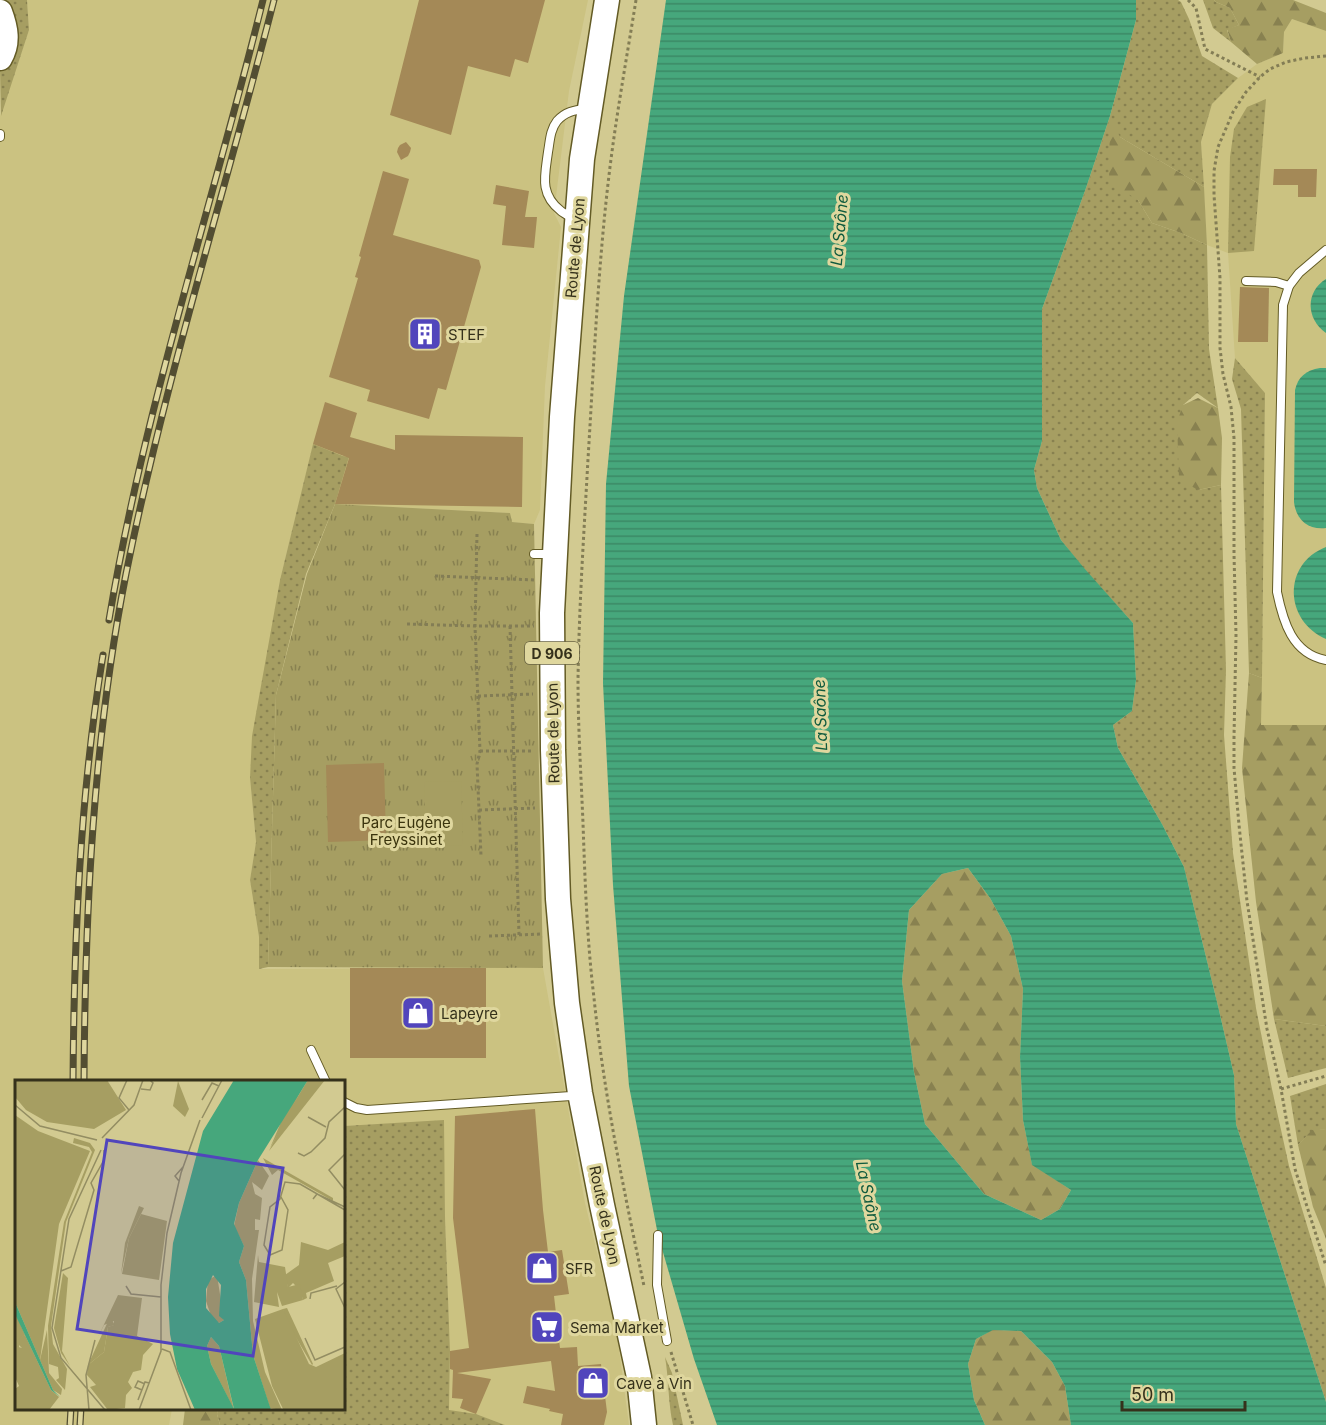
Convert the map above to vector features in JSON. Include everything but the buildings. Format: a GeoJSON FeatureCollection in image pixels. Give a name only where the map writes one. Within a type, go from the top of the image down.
{"type":"FeatureCollection","features":[{"type":"Feature","properties":{"kind":"main road","name":"Route de Lyon"},"geometry":{"type":"LineString","coordinates":[[607,0],[582,159],[562,417],[544,554],[552,613],[553,750],[558,899],[567,1003],[580,1093],[637,1365],[644,1425]]}},
{"type":"Feature","properties":{"kind":"main road"},"geometry":{"type":"LineString","coordinates":[[0,12],[5,26],[6,40],[0,58]]}},
{"type":"Feature","properties":{"kind":"lane"},"geometry":{"type":"LineString","coordinates":[[577,218],[567,216],[556,208],[549,198],[544,182],[552,128],[565,114],[573,110],[590,108]]}},
{"type":"Feature","properties":{"kind":"lane"},"geometry":{"type":"LineString","coordinates":[[1326,250],[1299,273],[1289,286],[1283,305],[1277,592],[1284,623],[1291,636],[1305,650],[1317,658],[1326,660]]}},
{"type":"Feature","properties":{"kind":"lane"},"geometry":{"type":"LineString","coordinates":[[1246,281],[1276,282],[1289,286]]}},
{"type":"Feature","properties":{"kind":"lane"},"geometry":{"type":"LineString","coordinates":[[310,1050],[325,1080]]}},
{"type":"Feature","properties":{"kind":"lane"},"geometry":{"type":"LineString","coordinates":[[345,1102],[367,1110],[571,1096],[580,1093]]}},
{"type":"Feature","properties":{"kind":"lane"},"geometry":{"type":"LineString","coordinates":[[658,1236],[657,1285],[668,1341]]}},
{"type":"Feature","properties":{"kind":"path"},"geometry":{"type":"LineString","coordinates":[[636,0],[610,167],[595,327],[578,679],[579,750],[589,952],[594,1002],[620,1170],[646,1294]]}},
{"type":"Feature","properties":{"kind":"path"},"geometry":{"type":"LineString","coordinates":[[1188,0],[1196,8],[1205,49],[1260,77]]}},
{"type":"Feature","properties":{"kind":"path"},"geometry":{"type":"LineString","coordinates":[[1326,56],[1286,62],[1270,69],[1260,77],[1237,105],[1225,128],[1218,147],[1214,171],[1220,278],[1220,348],[1223,374],[1231,407],[1234,438],[1236,636],[1234,768],[1247,901],[1267,1029],[1281,1089],[1294,1169],[1326,1266]]}},
{"type":"Feature","properties":{"kind":"path"},"geometry":{"type":"LineString","coordinates":[[477,534],[475,626],[481,856]]}},
{"type":"Feature","properties":{"kind":"path"},"geometry":{"type":"LineString","coordinates":[[435,576],[543,580]]}},
{"type":"Feature","properties":{"kind":"path"},"geometry":{"type":"LineString","coordinates":[[407,624],[543,626]]}},
{"type":"Feature","properties":{"kind":"path"},"geometry":{"type":"LineString","coordinates":[[510,626],[519,935]]}},
{"type":"Feature","properties":{"kind":"path"},"geometry":{"type":"LineString","coordinates":[[478,696],[533,694]]}},
{"type":"Feature","properties":{"kind":"path"},"geometry":{"type":"LineString","coordinates":[[480,751],[579,750]]}},
{"type":"Feature","properties":{"kind":"path"},"geometry":{"type":"LineString","coordinates":[[479,810],[536,808]]}},
{"type":"Feature","properties":{"kind":"path"},"geometry":{"type":"LineString","coordinates":[[489,936],[542,934]]}},
{"type":"Feature","properties":{"kind":"path"},"geometry":{"type":"LineString","coordinates":[[1281,1089],[1326,1076]]}},
{"type":"Feature","properties":{"kind":"path"},"geometry":{"type":"LineString","coordinates":[[668,1341],[693,1425]]}},
{"type":"Feature","properties":{"kind":"shaded area"},"geometry":{"type":"Polygon","coordinates":[[[27,0],[588,0],[569,91],[554,213],[561,227],[545,386],[540,510],[534,524],[511,522],[510,513],[335,504],[344,456],[313,445],[280,580],[250,778],[256,842],[250,880],[259,937],[259,969],[543,968],[585,1203],[617,1334],[629,1425],[505,1425],[476,1414],[449,1411],[450,1351],[443,1121],[345,1126],[345,1080],[15,1080],[15,1410],[172,1410],[169,1425],[0,1425],[0,116],[29,30],[27,0]]]}},
{"type":"Feature","properties":{"kind":"shaded area"},"geometry":{"type":"Polygon","coordinates":[[[1292,19],[1326,31],[1326,725],[1261,725],[1265,393],[1235,358],[1228,253],[1207,245],[1201,142],[1212,104],[1238,78],[1257,64],[1283,53],[1284,32],[1292,19]]]}},
{"type":"Feature","properties":{"kind":"green space"},"geometry":{"type":"Polygon","coordinates":[[[6,0],[27,0],[29,30],[1,116],[0,69],[13,22],[6,0]]]}},
{"type":"Feature","properties":{"kind":"green space"},"geometry":{"type":"Polygon","coordinates":[[[1136,0],[1178,0],[1181,2],[1202,56],[1238,78],[1212,104],[1201,142],[1204,187],[1120,137],[1138,200],[1152,223],[1207,245],[1209,349],[1218,408],[1197,393],[1183,405],[1198,490],[1221,485],[1226,670],[1224,735],[1233,853],[1256,1008],[1272,1089],[1289,1166],[1326,1288],[1326,1402],[1236,1124],[1234,1075],[1184,867],[1118,748],[1113,725],[1132,711],[1136,680],[1133,623],[1061,540],[1037,488],[1034,470],[1042,441],[1042,309],[1110,116],[1136,20],[1136,0]]]}},
{"type":"Feature","properties":{"kind":"green space"},"geometry":{"type":"Polygon","coordinates":[[[1203,0],[1214,0],[1230,8],[1239,25],[1227,30],[1231,42],[1213,28],[1203,0]]]}},
{"type":"Feature","properties":{"kind":"green space"},"geometry":{"type":"Polygon","coordinates":[[[1214,0],[1293,0],[1326,13],[1326,31],[1292,19],[1284,32],[1283,53],[1257,64],[1231,42],[1227,29],[1239,25],[1230,8],[1214,0]]]}},
{"type":"Feature","properties":{"kind":"green space"},"geometry":{"type":"Polygon","coordinates":[[[1266,99],[1254,251],[1228,253],[1230,157],[1234,129],[1247,107],[1266,99]]]}},
{"type":"Feature","properties":{"kind":"green space"},"geometry":{"type":"Polygon","coordinates":[[[1110,116],[1120,137],[1204,187],[1207,245],[1152,223],[1138,200],[1109,182],[1110,116]]]}},
{"type":"Feature","properties":{"kind":"green space"},"geometry":{"type":"Polygon","coordinates":[[[1235,358],[1265,393],[1262,678],[1249,673],[1241,409],[1232,379],[1235,358]]]}},
{"type":"Feature","properties":{"kind":"green space"},"geometry":{"type":"Polygon","coordinates":[[[1198,398],[1218,408],[1222,438],[1221,485],[1198,490],[1179,479],[1177,422],[1183,405],[1198,398]]]}},
{"type":"Feature","properties":{"kind":"green space"},"geometry":{"type":"Polygon","coordinates":[[[313,444],[349,457],[335,504],[306,574],[276,695],[268,967],[259,969],[259,937],[250,880],[256,842],[250,778],[252,736],[280,580],[313,444]]]}},
{"type":"Feature","properties":{"kind":"green space","name":"Parc Eugène Freyssinet"},"geometry":{"type":"Polygon","coordinates":[[[335,504],[510,513],[512,522],[534,524],[543,968],[268,967],[276,695],[307,574],[335,504]]]}},
{"type":"Feature","properties":{"kind":"green space"},"geometry":{"type":"Polygon","coordinates":[[[1249,673],[1262,678],[1261,725],[1326,725],[1326,1026],[1274,1019],[1256,902],[1242,768],[1249,673]]]}},
{"type":"Feature","properties":{"kind":"green space"},"geometry":{"type":"Polygon","coordinates":[[[461,781],[463,845],[426,846],[424,782],[461,781]]]}},
{"type":"Feature","properties":{"kind":"green space"},"geometry":{"type":"Polygon","coordinates":[[[968,868],[990,898],[1011,936],[1023,989],[1020,1057],[1023,1120],[1032,1164],[1071,1190],[1060,1209],[1041,1220],[984,1194],[925,1124],[914,1072],[902,981],[909,910],[942,874],[968,868]]]}},
{"type":"Feature","properties":{"kind":"green space"},"geometry":{"type":"Polygon","coordinates":[[[1274,1019],[1326,1026],[1326,1068],[1288,1078],[1274,1019]]]}},
{"type":"Feature","properties":{"kind":"green space"},"geometry":{"type":"Polygon","coordinates":[[[1326,1084],[1326,1129],[1312,1131],[1298,1145],[1290,1096],[1326,1084]]]}},
{"type":"Feature","properties":{"kind":"green space"},"geometry":{"type":"Polygon","coordinates":[[[444,1120],[450,1351],[449,1410],[476,1414],[505,1425],[220,1425],[218,1410],[345,1410],[345,1126],[444,1120]]]}},
{"type":"Feature","properties":{"kind":"green space"},"geometry":{"type":"Polygon","coordinates":[[[1326,1129],[1326,1239],[1313,1207],[1298,1145],[1312,1130],[1326,1129]]]}},
{"type":"Feature","properties":{"kind":"green space"},"geometry":{"type":"Polygon","coordinates":[[[992,1330],[1021,1331],[1052,1362],[1065,1386],[1071,1425],[985,1425],[974,1400],[968,1364],[976,1339],[992,1330]]]}},
{"type":"Feature","properties":{"kind":"green space"},"geometry":{"type":"Polygon","coordinates":[[[665,1357],[672,1373],[683,1425],[673,1425],[665,1357]]]}},
{"type":"Feature","properties":{"kind":"green space"},"geometry":{"type":"Polygon","coordinates":[[[185,1410],[218,1410],[220,1425],[183,1425],[185,1410]]]}},
{"type":"Feature","properties":{"kind":"water","name":"La Saône"},"geometry":{"type":"Polygon","coordinates":[[[666,0],[1136,0],[1136,20],[1110,116],[1042,309],[1042,441],[1034,470],[1037,488],[1061,540],[1133,623],[1136,680],[1132,711],[1113,725],[1118,748],[1184,867],[1234,1075],[1236,1124],[1326,1402],[1326,1425],[1071,1425],[1065,1386],[1052,1362],[1021,1331],[993,1330],[976,1339],[968,1364],[974,1400],[985,1425],[717,1425],[694,1359],[658,1235],[629,1086],[613,885],[603,683],[606,484],[624,296],[666,0]],[[968,868],[942,874],[909,910],[902,981],[914,1072],[925,1124],[984,1194],[1041,1220],[1060,1209],[1071,1190],[1032,1165],[1023,1120],[1020,1057],[1023,989],[1011,936],[990,898],[968,868]]]}},
{"type":"Feature","properties":{"kind":"water"},"geometry":{"type":"Polygon","coordinates":[[[1326,279],[1326,333],[1319,327],[1312,313],[1311,298],[1319,284],[1326,279]]]}},
{"type":"Feature","properties":{"kind":"water"},"geometry":{"type":"Polygon","coordinates":[[[1326,368],[1326,528],[1308,525],[1300,519],[1294,502],[1295,390],[1303,375],[1326,368]]]}},
{"type":"Feature","properties":{"kind":"water"},"geometry":{"type":"Polygon","coordinates":[[[1326,547],[1326,639],[1312,631],[1302,619],[1296,606],[1294,593],[1296,579],[1302,566],[1312,555],[1326,547]]]}},
{"type":"Feature","properties":{"kind":"railway"},"geometry":{"type":"LineString","coordinates":[[109,620],[124,541],[160,386],[263,0]]}},
{"type":"Feature","properties":{"kind":"railway"},"geometry":{"type":"LineString","coordinates":[[84,1080],[86,954],[98,763],[126,574],[177,358],[274,0]]}},
{"type":"Feature","properties":{"kind":"railway"},"geometry":{"type":"LineString","coordinates":[[73,1080],[80,868],[89,761],[103,655]]}},
{"type":"Feature","properties":{"kind":"railway"},"geometry":{"type":"LineString","coordinates":[[70,1425],[71,1410]]}},
{"type":"Feature","properties":{"kind":"railway"},"geometry":{"type":"LineString","coordinates":[[80,1425],[81,1410]]}},
{"type":"Feature","properties":{"kind":"place","name":"STEF"},"geometry":{"type":"Point","coordinates":[425,334]}},
{"type":"Feature","properties":{"kind":"place","name":"Lapeyre"},"geometry":{"type":"Point","coordinates":[418,1013]}},
{"type":"Feature","properties":{"kind":"place","name":"SFR"},"geometry":{"type":"Point","coordinates":[542,1268]}},
{"type":"Feature","properties":{"kind":"place","name":"Sema Market"},"geometry":{"type":"Point","coordinates":[547,1327]}},
{"type":"Feature","properties":{"kind":"place","name":"Cave à Vin"},"geometry":{"type":"Point","coordinates":[593,1383]}}]}
